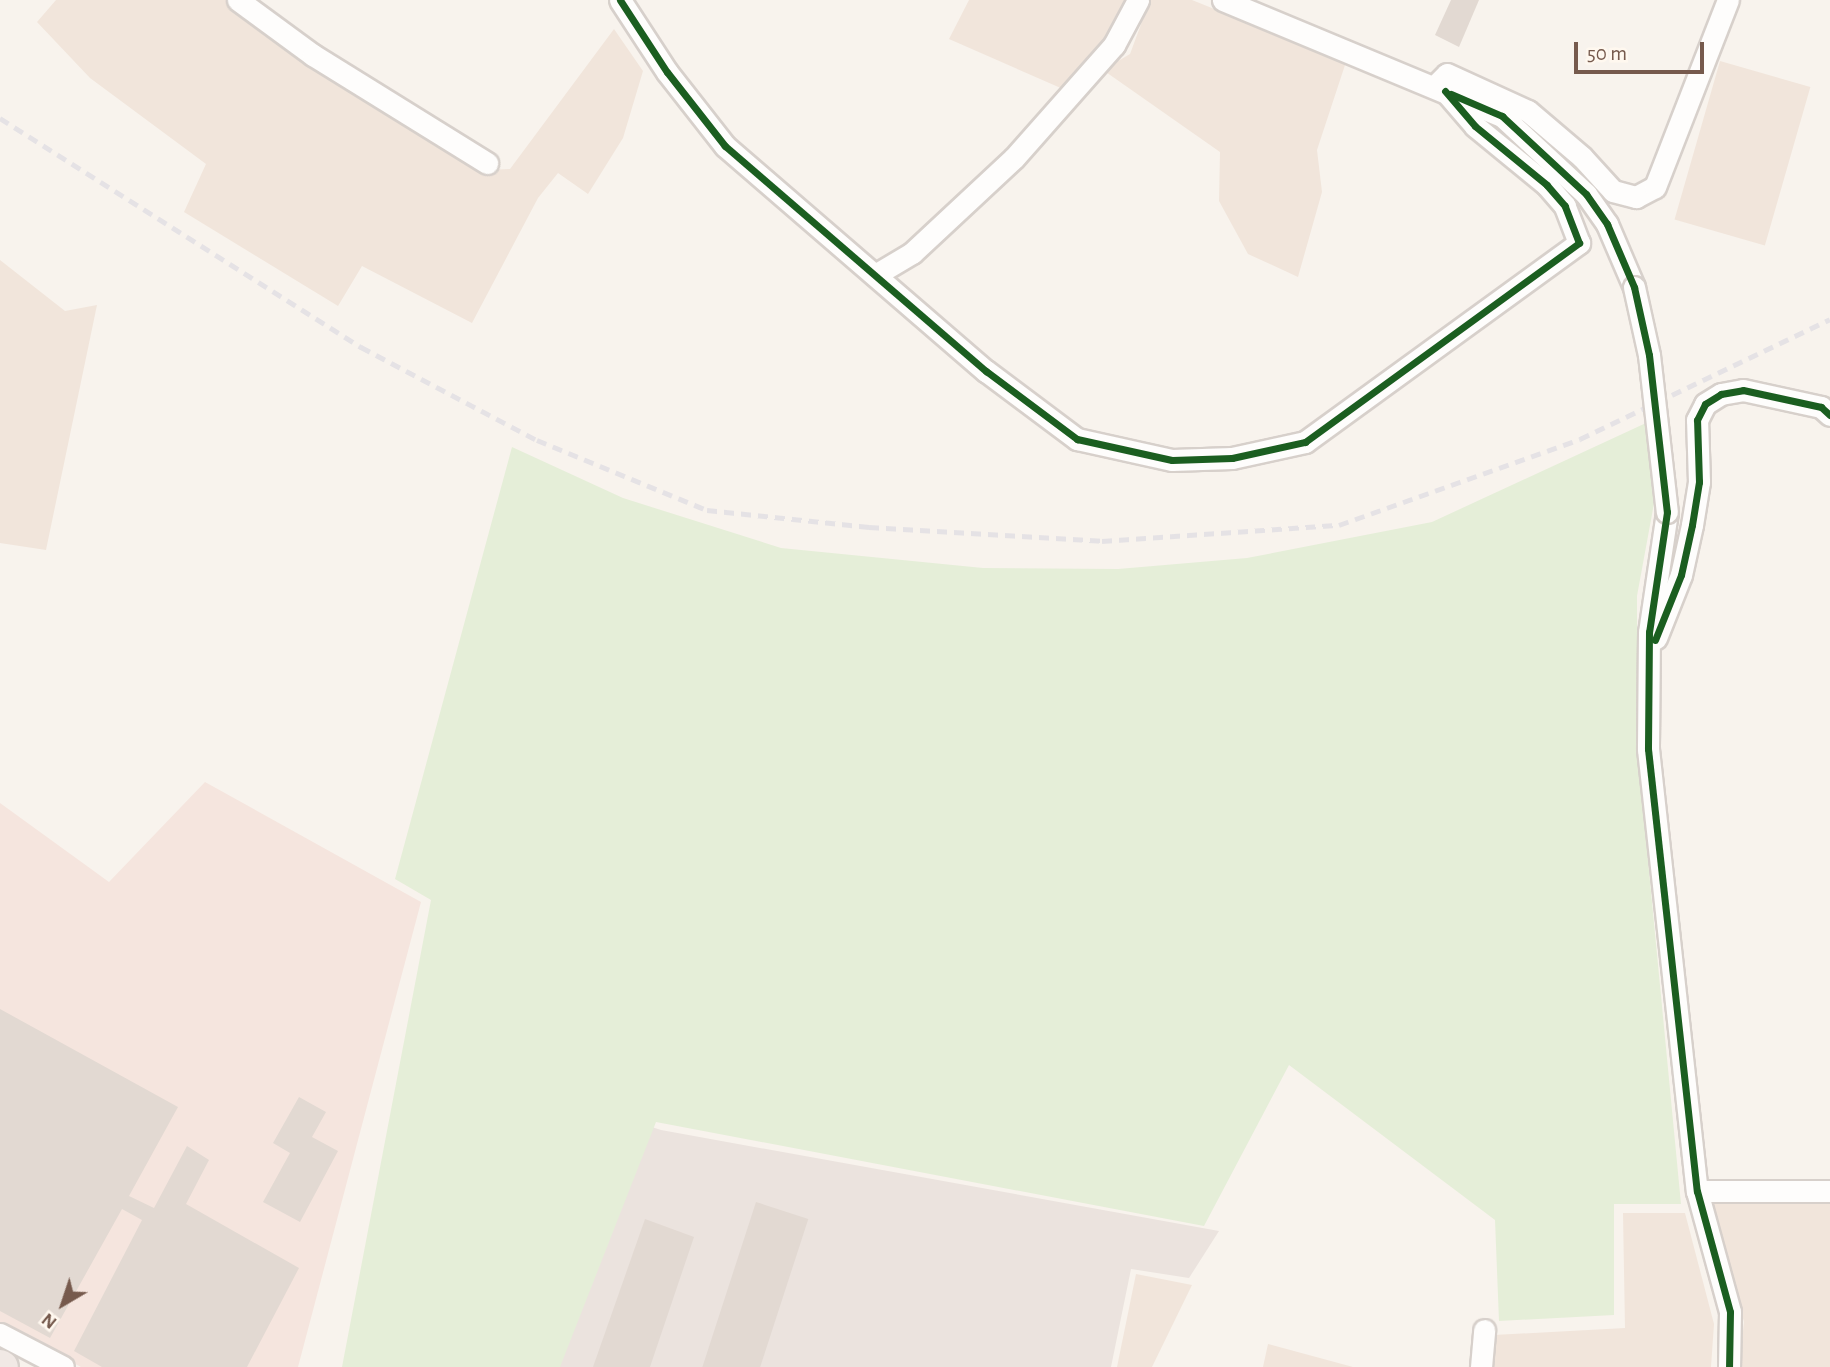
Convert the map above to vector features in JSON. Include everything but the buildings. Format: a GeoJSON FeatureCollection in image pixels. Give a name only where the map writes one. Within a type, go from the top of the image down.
{"type":"FeatureCollection","features":[{"type":"Feature","properties":{"kind":"street"},"geometry":{"type":"LineString","coordinates":[[238,0],[313,55],[487,163]]}},
{"type":"Feature","properties":{"kind":"street"},"geometry":{"type":"LineString","coordinates":[[620,0],[667,72],[726,146],[986,371],[1077,439],[1172,460],[1232,458],[1305,442],[1579,243],[1564,206],[1547,185],[1475,126],[1439,89]]}},
{"type":"Feature","properties":{"kind":"street"},"geometry":{"type":"LineString","coordinates":[[875,275],[912,253],[1014,158],[1114,45],[1138,0]]}},
{"type":"Feature","properties":{"kind":"street"},"geometry":{"type":"LineString","coordinates":[[1223,0],[1502,116],[1564,171],[1607,223],[1634,287],[1649,355],[1667,512],[1648,657],[1648,749],[1697,1191],[1730,1311],[1729,1367]]}},
{"type":"Feature","properties":{"kind":"street"},"geometry":{"type":"LineString","coordinates":[[1439,89],[1447,74],[1528,111],[1582,157],[1613,191],[1636,197],[1655,187],[1728,0]]}},
{"type":"Feature","properties":{"kind":"street"},"geometry":{"type":"LineString","coordinates":[[1648,657],[1681,575],[1699,482],[1697,420],[1705,404],[1721,394],[1743,390],[1821,407],[1830,415]]}},
{"type":"Feature","properties":{"kind":"street"},"geometry":{"type":"LineString","coordinates":[[1697,1191],[1830,1191]]}},
{"type":"Feature","properties":{"kind":"street"},"geometry":{"type":"LineString","coordinates":[[1481,1367],[1485,1330]]}},
{"type":"Feature","properties":{"kind":"street"},"geometry":{"type":"LineString","coordinates":[[0,1334],[63,1367]]}},
{"type":"Feature","properties":{"kind":"shaded area"},"geometry":{"type":"Polygon","coordinates":[[[56,0],[229,0],[486,170],[510,169],[614,29],[643,71],[623,138],[588,194],[558,173],[538,198],[472,323],[362,266],[338,306],[184,212],[206,164],[90,78],[37,22],[56,0]]]}},
{"type":"Feature","properties":{"kind":"shaded area"},"geometry":{"type":"Polygon","coordinates":[[[969,0],[1125,0],[1119,25],[1063,89],[949,39],[969,0]]]}},
{"type":"Feature","properties":{"kind":"shaded area"},"geometry":{"type":"Polygon","coordinates":[[[1150,0],[1192,0],[1346,62],[1317,150],[1322,192],[1298,277],[1248,254],[1219,201],[1220,152],[1103,70],[1130,54],[1150,0]]]}},
{"type":"Feature","properties":{"kind":"shaded area"},"geometry":{"type":"Polygon","coordinates":[[[1720,61],[1810,87],[1765,246],[1675,220],[1720,61]]]}},
{"type":"Feature","properties":{"kind":"shaded area"},"geometry":{"type":"Polygon","coordinates":[[[0,260],[65,311],[97,305],[46,550],[0,543],[0,260]]]}},
{"type":"Feature","properties":{"kind":"shaded area"},"geometry":{"type":"Polygon","coordinates":[[[205,782],[421,902],[298,1367],[81,1367],[0,1323],[0,803],[109,882],[205,782]]]}},
{"type":"Feature","properties":{"kind":"shaded area"},"geometry":{"type":"Polygon","coordinates":[[[445,1060],[661,1130],[1219,1231],[1189,1278],[1131,1269],[1111,1367],[351,1367],[445,1060]]]}},
{"type":"Feature","properties":{"kind":"shaded area"},"geometry":{"type":"Polygon","coordinates":[[[1830,1201],[1830,1367],[1739,1367],[1744,1322],[1713,1202],[1830,1201]]]}},
{"type":"Feature","properties":{"kind":"shaded area"},"geometry":{"type":"Polygon","coordinates":[[[1623,1213],[1685,1213],[1714,1324],[1711,1367],[1490,1367],[1494,1335],[1625,1328],[1623,1213]]]}},
{"type":"Feature","properties":{"kind":"shaded area"},"geometry":{"type":"Polygon","coordinates":[[[1136,1274],[1192,1285],[1152,1367],[1117,1367],[1136,1274]]]}},
{"type":"Feature","properties":{"kind":"shaded area"},"geometry":{"type":"Polygon","coordinates":[[[1268,1344],[1353,1367],[1263,1367],[1268,1344]]]}},
{"type":"Feature","properties":{"kind":"green space"},"geometry":{"type":"Polygon","coordinates":[[[1646,423],[1655,498],[1637,596],[1637,746],[1681,1204],[1614,1204],[1614,1315],[1499,1321],[1495,1220],[1289,1065],[1204,1226],[656,1122],[560,1367],[342,1367],[431,900],[395,879],[512,447],[623,498],[781,548],[983,568],[1118,569],[1247,558],[1432,522],[1646,423]]]}},
{"type":"Feature","properties":{"kind":"railway"},"geometry":{"type":"LineString","coordinates":[[0,118],[361,347],[537,440],[707,510],[869,527],[1102,541],[1339,525],[1580,439],[1830,319]]}},
{"type":"Feature","properties":{"kind":"cycle path"},"geometry":{"type":"LineString","coordinates":[[620,0],[667,72],[725,146],[986,371],[1077,439],[1172,460],[1232,458],[1305,442],[1579,243],[1565,206],[1547,185],[1475,126],[1445,91]]}},
{"type":"Feature","properties":{"kind":"cycle path"},"geometry":{"type":"LineString","coordinates":[[1451,94],[1502,116],[1586,194],[1607,224],[1634,287],[1649,355],[1667,512],[1649,632],[1648,749],[1697,1191],[1730,1312],[1729,1367]]}},
{"type":"Feature","properties":{"kind":"cycle path"},"geometry":{"type":"LineString","coordinates":[[1655,640],[1681,575],[1692,525],[1699,482],[1697,420],[1705,404],[1721,394],[1743,390],[1821,407],[1830,415]]}}]}
